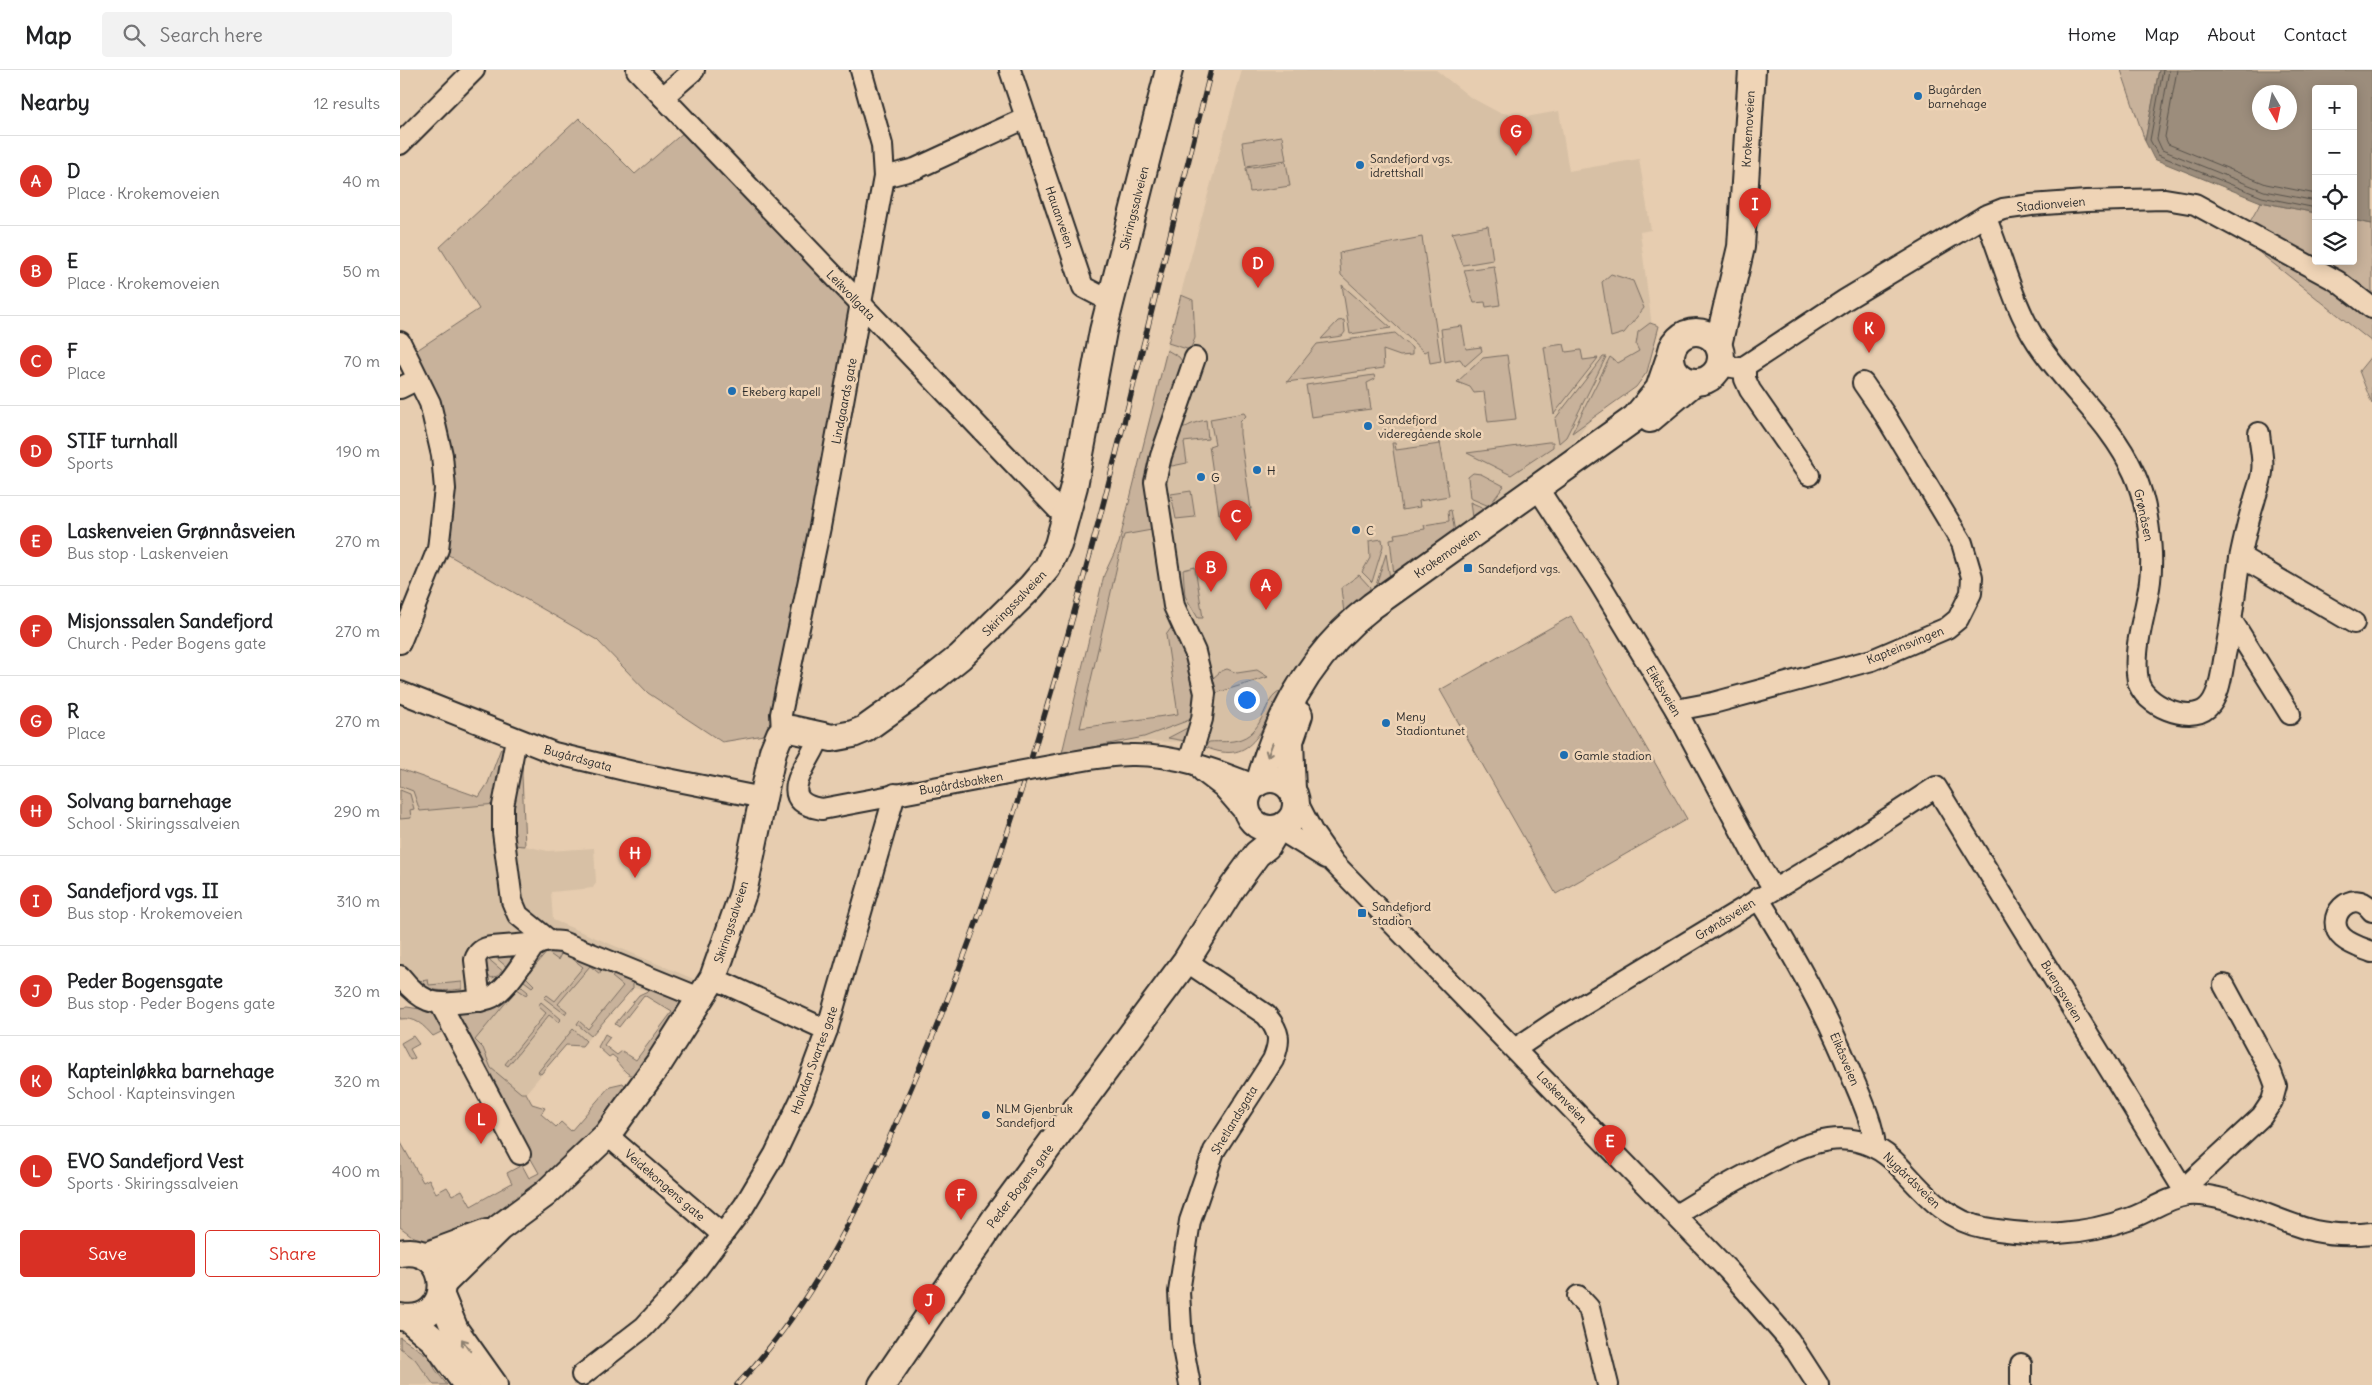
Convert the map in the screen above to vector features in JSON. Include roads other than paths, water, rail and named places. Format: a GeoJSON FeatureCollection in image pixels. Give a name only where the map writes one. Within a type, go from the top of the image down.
{"type":"FeatureCollection","features":[{"type":"Feature","properties":{"kind":"main road","name":"Skiringssalveien"},"geometry":{"type":"LineString","coordinates":[[405,1318],[428,1312],[442,1290],[499,1228],[544,1194],[607,1135],[659,1063],[706,988],[743,893],[772,751],[777,737],[782,732],[791,729],[819,737],[842,738],[865,729],[960,657],[1042,575],[1052,559],[1066,518],[1110,301],[1169,70]]}},
{"type":"Feature","properties":{"kind":"main road","name":"Krokemoveien"},"geometry":{"type":"LineString","coordinates":[[1294,795],[1290,755],[1294,724],[1324,670],[1345,645],[1387,609],[1623,443],[1677,394],[1694,382],[1710,378],[1728,359],[1741,248],[1752,70]]}},
{"type":"Feature","properties":{"kind":"main road","name":"Krokemoveien"},"geometry":{"type":"LineString","coordinates":[[1257,783],[1291,702],[1303,680],[1337,637],[1372,606],[1635,418],[1659,389],[1674,344],[1713,310],[1741,248]]}},
{"type":"Feature","properties":{"kind":"main road"},"geometry":{"type":"LineString","coordinates":[[1685,334],[1701,332],[1709,335],[1728,359]]}},
{"type":"Feature","properties":{"kind":"main road"},"geometry":{"type":"LineString","coordinates":[[1670,357],[1671,364],[1679,376],[1694,382]]}},
{"type":"Feature","properties":{"kind":"main road"},"geometry":{"type":"LineString","coordinates":[[1276,779],[1285,783],[1294,795],[1296,810],[1292,820],[1278,829],[1260,828],[1248,817],[1246,799],[1257,783],[1276,779]]}},
{"type":"Feature","properties":{"kind":"main road","name":"Peder Bogens gate"},"geometry":{"type":"LineString","coordinates":[[1230,891],[1243,850],[1248,817]]}},
{"type":"Feature","properties":{"kind":"main road","name":"Peder Bogens gate"},"geometry":{"type":"LineString","coordinates":[[882,1385],[995,1219],[1186,961],[1230,891],[1257,854],[1267,846],[1278,829]]}},
{"type":"Feature","properties":{"kind":"main road","name":"Skiringssalveien"},"geometry":{"type":"LineString","coordinates":[[410,1250],[499,1228]]}},
{"type":"Feature","properties":{"kind":"main road"},"geometry":{"type":"LineString","coordinates":[[410,1250],[435,1264],[440,1274],[442,1290],[454,1330],[494,1385]]}},
{"type":"Feature","properties":{"kind":"main road"},"geometry":{"type":"LineString","coordinates":[[405,1318],[434,1340],[467,1385]]}},
{"type":"Feature","properties":{"kind":"street"},"geometry":{"type":"LineString","coordinates":[[400,144],[474,70]]}},
{"type":"Feature","properties":{"kind":"street","name":"Leikvollgata"},"geometry":{"type":"LineString","coordinates":[[638,70],[861,306],[1066,518]]}},
{"type":"Feature","properties":{"kind":"street"},"geometry":{"type":"LineString","coordinates":[[663,97],[694,70]]}},
{"type":"Feature","properties":{"kind":"street","name":"Lindgaards gate"},"geometry":{"type":"LineString","coordinates":[[782,732],[781,714],[820,527],[884,176],[882,145],[861,70]]}},
{"type":"Feature","properties":{"kind":"street","name":"Hauanveien"},"geometry":{"type":"LineString","coordinates":[[1010,70],[1083,287],[1110,301]]}},
{"type":"Feature","properties":{"kind":"street"},"geometry":{"type":"LineString","coordinates":[[884,176],[915,169],[1026,118]]}},
{"type":"Feature","properties":{"kind":"street","name":"Stadionveien"},"geometry":{"type":"LineString","coordinates":[[1728,359],[1845,300],[1985,216],[2003,209],[2031,204],[2165,199],[2196,204],[2337,281],[2372,308]]}},
{"type":"Feature","properties":{"kind":"street","name":"Grønåsen"},"geometry":{"type":"LineString","coordinates":[[1985,216],[2001,253],[2017,302],[2036,342],[2111,432],[2135,474],[2151,535],[2150,580],[2136,650],[2139,685],[2145,696],[2154,704],[2173,711],[2197,713],[2208,708],[2216,695],[2232,621],[2241,557],[2262,472],[2259,433]]}},
{"type":"Feature","properties":{"kind":"street"},"geometry":{"type":"LineString","coordinates":[[400,342],[430,403],[436,427],[445,489],[438,549],[400,643]]}},
{"type":"Feature","properties":{"kind":"street"},"geometry":{"type":"LineString","coordinates":[[1191,763],[1202,719],[1205,693],[1195,652],[1174,606],[1155,482],[1161,456],[1195,358]]}},
{"type":"Feature","properties":{"kind":"street"},"geometry":{"type":"LineString","coordinates":[[1728,359],[1745,379],[1750,390],[1809,475]]}},
{"type":"Feature","properties":{"kind":"street"},"geometry":{"type":"LineString","coordinates":[[400,388],[418,379]]}},
{"type":"Feature","properties":{"kind":"street","name":"Kapteinsvingen"},"geometry":{"type":"LineString","coordinates":[[1676,710],[1713,703],[1872,660],[1947,628],[1958,619],[1971,593],[1972,577],[1962,543],[1863,383]]}},
{"type":"Feature","properties":{"kind":"street","name":"Eikåsveien"},"geometry":{"type":"LineString","coordinates":[[1544,498],[1600,584],[1676,710],[1759,865],[1766,894],[1794,956],[1835,1034],[1873,1126],[1875,1146]]}},
{"type":"Feature","properties":{"kind":"street"},"geometry":{"type":"LineString","coordinates":[[2241,557],[2354,623]]}},
{"type":"Feature","properties":{"kind":"street"},"geometry":{"type":"LineString","coordinates":[[2232,621],[2290,714]]}},
{"type":"Feature","properties":{"kind":"street","name":"Bugårdsgata"},"geometry":{"type":"LineString","coordinates":[[400,692],[554,753],[633,772],[763,798]]}},
{"type":"Feature","properties":{"kind":"street","name":"Bugårdsbakken"},"geometry":{"type":"LineString","coordinates":[[819,737],[813,755],[798,776],[796,788],[804,804],[822,809],[1061,764],[1128,755],[1151,755],[1191,763],[1257,783]]}},
{"type":"Feature","properties":{"kind":"street"},"geometry":{"type":"LineString","coordinates":[[516,739],[503,806],[503,832],[512,901],[518,915],[545,942]]}},
{"type":"Feature","properties":{"kind":"street","name":"Bugårdsbakken"},"geometry":{"type":"LineString","coordinates":[[1191,763],[1223,787],[1248,817]]}},
{"type":"Feature","properties":{"kind":"street","name":"Grønåsveien"},"geometry":{"type":"LineString","coordinates":[[1515,1049],[1555,1022],[1766,894],[1936,787]]}},
{"type":"Feature","properties":{"kind":"street","name":"Buengsveien"},"geometry":{"type":"LineString","coordinates":[[1936,787],[2187,1195]]}},
{"type":"Feature","properties":{"kind":"street","name":"Halvdan Svartes gate"},"geometry":{"type":"LineString","coordinates":[[582,1375],[644,1327],[696,1268],[744,1206],[775,1154],[802,1097],[827,1030],[895,794]]}},
{"type":"Feature","properties":{"kind":"street","name":"Laskenveien"},"geometry":{"type":"LineString","coordinates":[[1294,795],[1313,833],[1334,864],[1515,1049],[1771,1317],[1818,1385]]}},
{"type":"Feature","properties":{"kind":"street","name":"Laskenveien"},"geometry":{"type":"LineString","coordinates":[[1278,829],[1334,864]]}},
{"type":"Feature","properties":{"kind":"street"},"geometry":{"type":"LineString","coordinates":[[2372,911],[2367,905],[2358,901],[2350,902],[2338,913],[2335,922],[2336,930],[2342,938],[2351,944],[2372,952]]}},
{"type":"Feature","properties":{"kind":"street"},"geometry":{"type":"LineString","coordinates":[[400,976],[416,995],[441,1005],[480,1001],[492,997],[502,988],[533,947],[545,942]]}},
{"type":"Feature","properties":{"kind":"street"},"geometry":{"type":"LineString","coordinates":[[480,1001],[475,960],[477,954],[485,948],[562,942],[706,988],[827,1030]]}},
{"type":"Feature","properties":{"kind":"street","name":"Shetlandsgata"},"geometry":{"type":"LineString","coordinates":[[1186,961],[1266,1015],[1274,1025],[1279,1046],[1273,1060],[1214,1151],[1190,1221],[1182,1268],[1179,1301],[1182,1343],[1190,1385]]}},
{"type":"Feature","properties":{"kind":"street"},"geometry":{"type":"LineString","coordinates":[[2187,1195],[2194,1179],[2262,1116],[2272,1101],[2276,1086],[2270,1070],[2224,985]]}},
{"type":"Feature","properties":{"kind":"street"},"geometry":{"type":"LineString","coordinates":[[441,1005],[520,1154]]}},
{"type":"Feature","properties":{"kind":"street","name":"Veidekongens gate"},"geometry":{"type":"LineString","coordinates":[[607,1135],[723,1235]]}},
{"type":"Feature","properties":{"kind":"street","name":"Nygårdsveien"},"geometry":{"type":"LineString","coordinates":[[1676,1216],[1711,1193],[1796,1148],[1814,1141],[1854,1140],[1875,1146],[1889,1156],[1925,1196],[1940,1208],[1960,1221],[1983,1227],[2043,1235],[2067,1234],[2095,1229],[2132,1218],[2164,1202],[2187,1195],[2211,1196],[2314,1230],[2337,1234],[2372,1233]]}},
{"type":"Feature","properties":{"kind":"street"},"geometry":{"type":"LineString","coordinates":[[1578,1296],[1589,1308],[1608,1385]]}},
{"type":"Feature","properties":{"kind":"street"},"geometry":{"type":"LineString","coordinates":[[2021,1364],[2021,1385]]}},
{"type":"Feature","properties":{"kind":"water"},"geometry":{"type":"Polygon","coordinates":[[[2159,70],[2372,70],[2372,224],[2357,221],[2357,85],[2312,85],[2312,212],[2261,202],[2154,159],[2145,141],[2159,70]]]}},
{"type":"Feature","properties":{"kind":"railway"},"geometry":{"type":"LineString","coordinates":[[737,1385],[767,1351],[794,1315],[841,1238],[862,1198],[899,1116],[965,952],[1009,829],[1048,704],[1084,578],[1211,70]]}},
{"type":"Feature","properties":{"kind":"place","name":"Bugården barnehage"},"geometry":{"type":"Point","coordinates":[1918,96]}},
{"type":"Feature","properties":{"kind":"place","name":"R"},"geometry":{"type":"Point","coordinates":[1516,156]}},
{"type":"Feature","properties":{"kind":"place","name":"Sandefjord vgs. idrettshall"},"geometry":{"type":"Point","coordinates":[1360,165]}},
{"type":"Feature","properties":{"kind":"place","name":"Sandefjord vgs. II"},"geometry":{"type":"Point","coordinates":[1755,229]}},
{"type":"Feature","properties":{"kind":"place","name":"STIF turnhall"},"geometry":{"type":"Point","coordinates":[1258,288]}},
{"type":"Feature","properties":{"kind":"place","name":"Kapteinløkka barnehage"},"geometry":{"type":"Point","coordinates":[1869,353]}},
{"type":"Feature","properties":{"kind":"place","name":"Ekeberg kapell"},"geometry":{"type":"Point","coordinates":[732,391]}},
{"type":"Feature","properties":{"kind":"place","name":"Sandefjord videregående skole"},"geometry":{"type":"Point","coordinates":[1368,426]}},
{"type":"Feature","properties":{"kind":"place","name":"H"},"geometry":{"type":"Point","coordinates":[1257,470]}},
{"type":"Feature","properties":{"kind":"place","name":"G"},"geometry":{"type":"Point","coordinates":[1201,477]}},
{"type":"Feature","properties":{"kind":"place","name":"C"},"geometry":{"type":"Point","coordinates":[1356,530]}},
{"type":"Feature","properties":{"kind":"place","name":"F"},"geometry":{"type":"Point","coordinates":[1236,541]}},
{"type":"Feature","properties":{"kind":"place","name":"Sandefjord vgs."},"geometry":{"type":"Point","coordinates":[1468,568]}},
{"type":"Feature","properties":{"kind":"place","name":"E"},"geometry":{"type":"Point","coordinates":[1211,592]}},
{"type":"Feature","properties":{"kind":"place","name":"D"},"geometry":{"type":"Point","coordinates":[1266,610]}},
{"type":"Feature","properties":{"kind":"place","name":"Meny Stadiontunet"},"geometry":{"type":"Point","coordinates":[1386,723]}},
{"type":"Feature","properties":{"kind":"place","name":"Gamle stadion"},"geometry":{"type":"Point","coordinates":[1564,755]}},
{"type":"Feature","properties":{"kind":"place","name":"Solvang barnehage"},"geometry":{"type":"Point","coordinates":[635,878]}},
{"type":"Feature","properties":{"kind":"place","name":"Sandefjord stadion"},"geometry":{"type":"Point","coordinates":[1362,913]}},
{"type":"Feature","properties":{"kind":"place","name":"NLM Gjenbruk Sandefjord"},"geometry":{"type":"Point","coordinates":[986,1115]}},
{"type":"Feature","properties":{"kind":"place","name":"EVO Sandefjord Vest"},"geometry":{"type":"Point","coordinates":[481,1144]}},
{"type":"Feature","properties":{"kind":"place","name":"Laskenveien Grønnåsveien"},"geometry":{"type":"Point","coordinates":[1610,1166]}},
{"type":"Feature","properties":{"kind":"place","name":"Misjonssalen Sandefjord"},"geometry":{"type":"Point","coordinates":[961,1220]}},
{"type":"Feature","properties":{"kind":"place","name":"Peder Bogensgate"},"geometry":{"type":"Point","coordinates":[929,1325]}}]}
